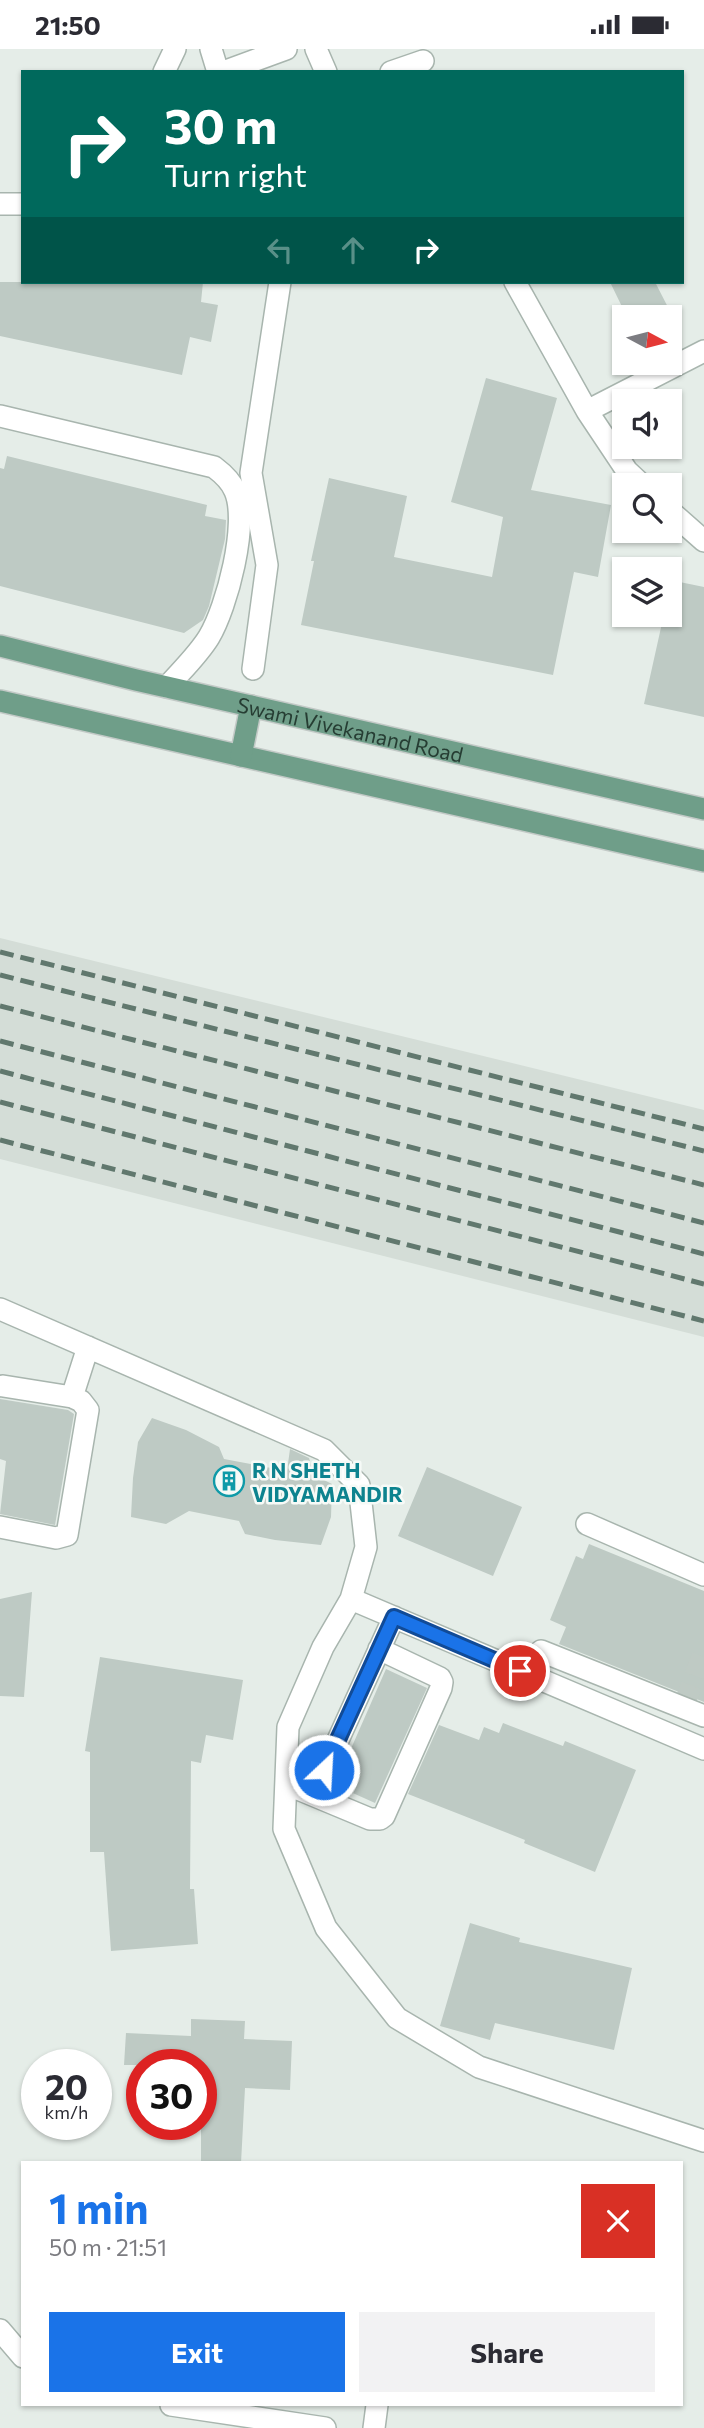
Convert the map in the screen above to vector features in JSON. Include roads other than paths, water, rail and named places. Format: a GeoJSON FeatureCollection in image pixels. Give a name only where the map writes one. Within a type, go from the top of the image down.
{"type":"FeatureCollection","features":[{"type":"Feature","properties":{"kind":"main road","name":"Swami Vivekanand Road"},"geometry":{"type":"LineString","coordinates":[[0,646],[167,687],[704,809]]}},
{"type":"Feature","properties":{"kind":"main road"},"geometry":{"type":"LineString","coordinates":[[0,701],[704,861]]}},
{"type":"Feature","properties":{"kind":"main road"},"geometry":{"type":"LineString","coordinates":[[241,756],[251,706]]}},
{"type":"Feature","properties":{"kind":"street"},"geometry":{"type":"LineString","coordinates":[[165,70],[175,49]]}},
{"type":"Feature","properties":{"kind":"street"},"geometry":{"type":"LineString","coordinates":[[211,49],[220,70]]}},
{"type":"Feature","properties":{"kind":"street"},"geometry":{"type":"LineString","coordinates":[[232,70],[261,65],[286,49]]}},
{"type":"Feature","properties":{"kind":"street"},"geometry":{"type":"LineString","coordinates":[[316,49],[325,70]]}},
{"type":"Feature","properties":{"kind":"street"},"geometry":{"type":"LineString","coordinates":[[396,70],[423,61]]}},
{"type":"Feature","properties":{"kind":"street"},"geometry":{"type":"LineString","coordinates":[[0,204],[21,204]]}},
{"type":"Feature","properties":{"kind":"street"},"geometry":{"type":"LineString","coordinates":[[253,669],[267,565],[251,473],[280,284]]}},
{"type":"Feature","properties":{"kind":"street"},"geometry":{"type":"LineString","coordinates":[[516,284],[587,411],[629,473]]}},
{"type":"Feature","properties":{"kind":"street"},"geometry":{"type":"LineString","coordinates":[[587,411],[704,351]]}},
{"type":"Feature","properties":{"kind":"street"},"geometry":{"type":"LineString","coordinates":[[0,416],[214,467],[225,475],[235,490],[240,509],[233,579],[223,609],[208,638],[167,687]]}},
{"type":"Feature","properties":{"kind":"street"},"geometry":{"type":"LineString","coordinates":[[682,522],[704,541]]}},
{"type":"Feature","properties":{"kind":"street"},"geometry":{"type":"LineString","coordinates":[[0,1309],[324,1450],[359,1485],[366,1547],[351,1599],[323,1647],[288,1727],[284,1829],[326,1928],[397,2018],[479,2067],[704,2141]]}},
{"type":"Feature","properties":{"kind":"street"},"geometry":{"type":"LineString","coordinates":[[72,1397],[88,1347]]}},
{"type":"Feature","properties":{"kind":"street"},"geometry":{"type":"LineString","coordinates":[[0,1527],[56,1538],[67,1535],[88,1410],[81,1401],[72,1397],[3,1385]]}},
{"type":"Feature","properties":{"kind":"street"},"geometry":{"type":"LineString","coordinates":[[587,1524],[704,1576]]}},
{"type":"Feature","properties":{"kind":"street"},"geometry":{"type":"LineString","coordinates":[[351,1599],[704,1749]]}},
{"type":"Feature","properties":{"kind":"street"},"geometry":{"type":"LineString","coordinates":[[313,1795],[394,1617]]}},
{"type":"Feature","properties":{"kind":"street"},"geometry":{"type":"LineString","coordinates":[[286,1784],[370,1819],[384,1816],[442,1688],[442,1682],[440,1678],[379,1649]]}},
{"type":"Feature","properties":{"kind":"street"},"geometry":{"type":"LineString","coordinates":[[541,1651],[704,1716]]}},
{"type":"Feature","properties":{"kind":"street"},"geometry":{"type":"LineString","coordinates":[[673,1735],[684,1706]]}},
{"type":"Feature","properties":{"kind":"street"},"geometry":{"type":"LineString","coordinates":[[0,2330],[21,2355]]}},
{"type":"Feature","properties":{"kind":"street"},"geometry":{"type":"LineString","coordinates":[[178,2406],[324,2428]]}},
{"type":"Feature","properties":{"kind":"street"},"geometry":{"type":"LineString","coordinates":[[374,2428],[377,2406]]}},
{"type":"Feature","properties":{"kind":"tunnel"},"geometry":{"type":"LineString","coordinates":[[684,1705],[704,1651]]}},
{"type":"Feature","properties":{"kind":"railway"},"geometry":{"type":"LineString","coordinates":[[0,952],[704,1129]]}},
{"type":"Feature","properties":{"kind":"railway"},"geometry":{"type":"LineString","coordinates":[[0,975],[704,1151]]}},
{"type":"Feature","properties":{"kind":"railway"},"geometry":{"type":"LineString","coordinates":[[0,1006],[704,1185]]}},
{"type":"Feature","properties":{"kind":"railway"},"geometry":{"type":"LineString","coordinates":[[0,1041],[704,1223]]}},
{"type":"Feature","properties":{"kind":"railway"},"geometry":{"type":"LineString","coordinates":[[0,1071],[704,1254]]}},
{"type":"Feature","properties":{"kind":"railway"},"geometry":{"type":"LineString","coordinates":[[0,1102],[704,1284]]}},
{"type":"Feature","properties":{"kind":"railway"},"geometry":{"type":"LineString","coordinates":[[0,1140],[704,1321]]}},
{"type":"Feature","properties":{"kind":"place","name":"R N SHETH VIDYAMANDIR"},"geometry":{"type":"Point","coordinates":[229,1481]}}]}
